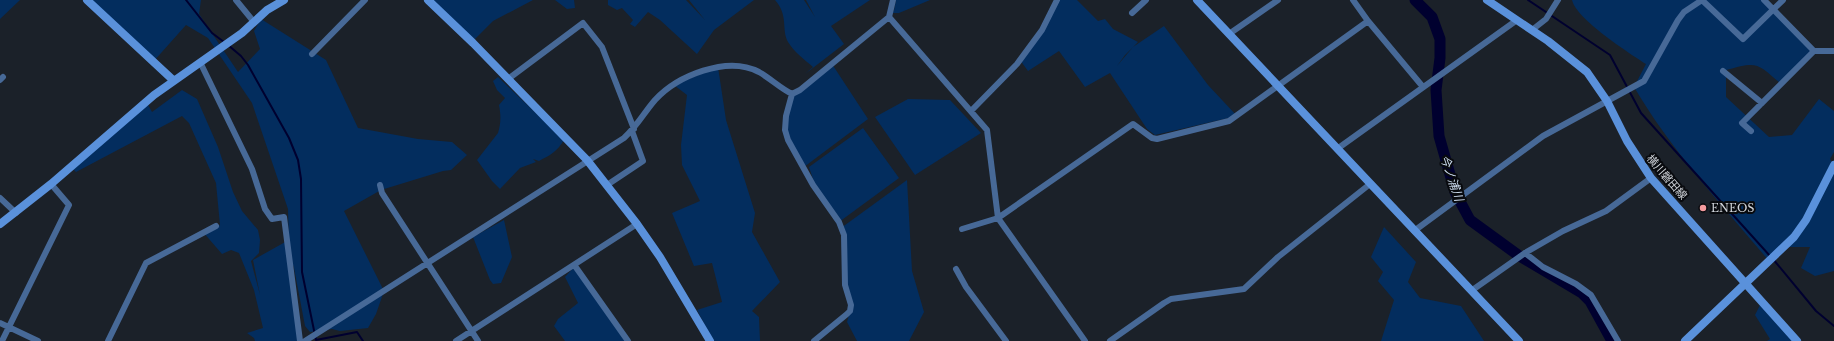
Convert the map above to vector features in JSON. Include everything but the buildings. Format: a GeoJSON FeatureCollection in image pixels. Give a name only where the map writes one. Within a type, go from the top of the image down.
{"type":"FeatureCollection","features":[{"type":"Feature","properties":{"kind":"street"},"geometry":{"type":"LineString","coordinates":[[87,0],[173,80]]}},
{"type":"Feature","properties":{"kind":"street"},"geometry":{"type":"LineString","coordinates":[[236,0],[254,22]]}},
{"type":"Feature","properties":{"kind":"street"},"geometry":{"type":"LineString","coordinates":[[0,224],[16,213],[51,184],[114,128],[173,80],[242,33],[267,10],[284,0]]}},
{"type":"Feature","properties":{"kind":"street"},"geometry":{"type":"LineString","coordinates":[[312,54],[365,0]]}},
{"type":"Feature","properties":{"kind":"street"},"geometry":{"type":"LineString","coordinates":[[428,0],[508,78],[587,160],[638,224],[666,266],[710,341]]}},
{"type":"Feature","properties":{"kind":"street"},"geometry":{"type":"LineString","coordinates":[[814,341],[850,311],[851,305],[845,285],[844,235],[839,222],[813,185],[788,140],[785,130],[789,103],[792,94],[800,90],[889,17],[893,0]]}},
{"type":"Feature","properties":{"kind":"street"},"geometry":{"type":"LineString","coordinates":[[971,111],[1017,64],[1042,30],[1057,0]]}},
{"type":"Feature","properties":{"kind":"street"},"geometry":{"type":"LineString","coordinates":[[1132,13],[1146,0]]}},
{"type":"Feature","properties":{"kind":"street"},"geometry":{"type":"LineString","coordinates":[[1197,0],[1519,341]]}},
{"type":"Feature","properties":{"kind":"street"},"geometry":{"type":"LineString","coordinates":[[1229,34],[1278,0]]}},
{"type":"Feature","properties":{"kind":"street"},"geometry":{"type":"LineString","coordinates":[[1353,0],[1368,21],[1423,87]]}},
{"type":"Feature","properties":{"kind":"street","name":"横川磐田線"},"geometry":{"type":"LineString","coordinates":[[1487,0],[1567,55],[1587,72],[1607,101],[1630,147],[1651,178],[1797,341]]}},
{"type":"Feature","properties":{"kind":"street"},"geometry":{"type":"LineString","coordinates":[[1532,30],[1546,19],[1558,0]]}},
{"type":"Feature","properties":{"kind":"street"},"geometry":{"type":"LineString","coordinates":[[1414,231],[1543,136],[1644,81],[1684,12],[1702,0],[1744,39],[1783,0]]}},
{"type":"Feature","properties":{"kind":"street"},"geometry":{"type":"LineString","coordinates":[[1764,0],[1814,51],[1834,51]]}},
{"type":"Feature","properties":{"kind":"street"},"geometry":{"type":"LineString","coordinates":[[889,17],[987,130],[998,218],[1086,341]]}},
{"type":"Feature","properties":{"kind":"street"},"geometry":{"type":"LineString","coordinates":[[1337,149],[1517,20]]}},
{"type":"Feature","properties":{"kind":"street"},"geometry":{"type":"LineString","coordinates":[[962,230],[998,218],[1133,124],[1152,138],[1156,139],[1229,121],[1368,21]]}},
{"type":"Feature","properties":{"kind":"street"},"geometry":{"type":"LineString","coordinates":[[508,78],[583,23],[602,47],[608,58],[643,161],[607,185]]}},
{"type":"Feature","properties":{"kind":"street"},"geometry":{"type":"LineString","coordinates":[[1751,131],[1742,123],[1814,51]]}},
{"type":"Feature","properties":{"kind":"street"},"geometry":{"type":"LineString","coordinates":[[200,62],[252,169],[265,209],[272,219],[284,217],[300,341]]}},
{"type":"Feature","properties":{"kind":"street"},"geometry":{"type":"LineString","coordinates":[[305,341],[633,130],[656,100],[680,80],[718,67],[743,67],[758,72],[782,89],[792,94]]}},
{"type":"Feature","properties":{"kind":"street"},"geometry":{"type":"LineString","coordinates":[[1723,71],[1762,103]]}},
{"type":"Feature","properties":{"kind":"street"},"geometry":{"type":"LineString","coordinates":[[1685,341],[1746,284],[1794,236],[1806,220],[1834,165]]}},
{"type":"Feature","properties":{"kind":"street"},"geometry":{"type":"LineString","coordinates":[[1471,291],[1525,253],[1563,231],[1606,211],[1651,178]]}},
{"type":"Feature","properties":{"kind":"street"},"geometry":{"type":"LineString","coordinates":[[2,341],[69,205],[51,184]]}},
{"type":"Feature","properties":{"kind":"street"},"geometry":{"type":"LineString","coordinates":[[1110,341],[1171,299],[1244,289],[1278,257],[1370,184]]}},
{"type":"Feature","properties":{"kind":"street"},"geometry":{"type":"LineString","coordinates":[[380,185],[382,193],[478,341]]}},
{"type":"Feature","properties":{"kind":"street"},"geometry":{"type":"LineString","coordinates":[[0,198],[16,213]]}},
{"type":"Feature","properties":{"kind":"street"},"geometry":{"type":"LineString","coordinates":[[456,341],[638,224]]}},
{"type":"Feature","properties":{"kind":"street"},"geometry":{"type":"LineString","coordinates":[[108,341],[146,262],[216,226]]}},
{"type":"Feature","properties":{"kind":"street"},"geometry":{"type":"LineString","coordinates":[[1525,253],[1543,267],[1576,284],[1591,295],[1618,341]]}},
{"type":"Feature","properties":{"kind":"street"},"geometry":{"type":"LineString","coordinates":[[574,266],[628,341]]}},
{"type":"Feature","properties":{"kind":"street"},"geometry":{"type":"LineString","coordinates":[[956,269],[966,287],[1006,341]]}},
{"type":"Feature","properties":{"kind":"street"},"geometry":{"type":"LineString","coordinates":[[0,323],[38,341]]}},
{"type":"Feature","properties":{"kind":"shaded area"},"geometry":{"type":"Polygon","coordinates":[[[0,0],[20,0],[0,19],[0,0]]]}},
{"type":"Feature","properties":{"kind":"shaded area"},"geometry":{"type":"Polygon","coordinates":[[[87,0],[201,0],[199,14],[238,72],[260,49],[254,31],[261,19],[326,60],[358,128],[418,139],[452,142],[467,155],[451,170],[443,171],[381,190],[344,211],[384,291],[376,314],[368,328],[340,331],[332,329],[310,332],[305,326],[294,268],[290,256],[300,341],[255,341],[254,338],[247,333],[263,328],[254,290],[239,253],[231,250],[222,254],[203,232],[220,225],[216,183],[189,123],[182,116],[76,172],[73,169],[147,103],[152,112],[182,90],[197,99],[218,147],[233,192],[242,211],[258,230],[260,240],[259,253],[251,261],[260,295],[253,260],[287,241],[289,250],[288,209],[252,103],[208,38],[186,25],[153,62],[87,0]]]}},
{"type":"Feature","properties":{"kind":"shaded area"},"geometry":{"type":"Polygon","coordinates":[[[431,0],[533,0],[493,21],[475,39],[458,29],[431,0]]]}},
{"type":"Feature","properties":{"kind":"shaded area"},"geometry":{"type":"Polygon","coordinates":[[[555,0],[574,0],[575,8],[567,9],[555,0]]]}},
{"type":"Feature","properties":{"kind":"shaded area"},"geometry":{"type":"Polygon","coordinates":[[[608,0],[686,0],[705,20],[689,0],[754,0],[714,30],[697,54],[660,20],[648,12],[635,27],[630,24],[633,20],[622,8],[617,10],[608,5],[608,0]]]}},
{"type":"Feature","properties":{"kind":"shaded area"},"geometry":{"type":"Polygon","coordinates":[[[775,0],[804,0],[815,17],[806,0],[870,0],[831,26],[844,44],[805,74],[813,67],[790,46],[786,37],[782,11],[775,0]]]}},
{"type":"Feature","properties":{"kind":"shaded area"},"geometry":{"type":"Polygon","coordinates":[[[896,0],[930,0],[899,13],[892,13],[896,0]]]}},
{"type":"Feature","properties":{"kind":"shaded area"},"geometry":{"type":"Polygon","coordinates":[[[1058,0],[1077,0],[1098,21],[1105,19],[1113,29],[1138,42],[1133,47],[1164,26],[1208,85],[1237,116],[1155,135],[1147,129],[1110,73],[1085,87],[1059,51],[1028,71],[1020,60],[1058,0]],[[1133,47],[1125,55],[1117,66],[1133,47]]]}},
{"type":"Feature","properties":{"kind":"shaded area"},"geometry":{"type":"Polygon","coordinates":[[[1572,0],[1764,0],[1814,51],[1781,84],[1767,72],[1756,66],[1745,65],[1726,70],[1726,97],[1769,137],[1792,135],[1819,99],[1834,111],[1834,152],[1830,159],[1834,165],[1834,271],[1815,276],[1801,268],[1810,247],[1784,247],[1769,261],[1698,177],[1648,110],[1634,87],[1646,64],[1616,44],[1593,26],[1576,8],[1572,0]]]}},
{"type":"Feature","properties":{"kind":"shaded area"},"geometry":{"type":"Polygon","coordinates":[[[832,64],[868,119],[804,167],[784,136],[792,94],[832,64]]]}},
{"type":"Feature","properties":{"kind":"shaded area"},"geometry":{"type":"Polygon","coordinates":[[[718,67],[726,120],[755,213],[752,232],[780,282],[752,311],[759,317],[760,341],[713,341],[697,310],[722,302],[712,263],[694,266],[672,213],[700,201],[682,165],[681,145],[687,95],[674,85],[718,67]]]}},
{"type":"Feature","properties":{"kind":"shaded area"},"geometry":{"type":"Polygon","coordinates":[[[498,77],[564,140],[559,148],[550,155],[539,161],[533,159],[536,162],[520,168],[500,189],[492,181],[477,160],[498,133],[500,119],[499,105],[505,98],[497,90],[493,81],[498,77]]]}},
{"type":"Feature","properties":{"kind":"shaded area"},"geometry":{"type":"Polygon","coordinates":[[[908,99],[950,100],[981,133],[915,175],[875,117],[908,99]]]}},
{"type":"Feature","properties":{"kind":"shaded area"},"geometry":{"type":"Polygon","coordinates":[[[863,128],[899,178],[839,222],[817,191],[809,167],[863,128]]]}},
{"type":"Feature","properties":{"kind":"shaded area"},"geometry":{"type":"Polygon","coordinates":[[[907,180],[912,271],[924,312],[909,341],[857,341],[847,322],[850,311],[841,228],[907,180]]]}},
{"type":"Feature","properties":{"kind":"shaded area"},"geometry":{"type":"Polygon","coordinates":[[[504,220],[512,257],[501,283],[493,284],[473,237],[504,220]]]}},
{"type":"Feature","properties":{"kind":"shaded area"},"geometry":{"type":"Polygon","coordinates":[[[1384,227],[1416,262],[1408,282],[1420,298],[1461,306],[1484,341],[1381,341],[1394,300],[1378,281],[1383,272],[1371,257],[1384,227]]]}},
{"type":"Feature","properties":{"kind":"shaded area"},"geometry":{"type":"Polygon","coordinates":[[[575,266],[628,341],[565,341],[554,326],[558,319],[578,303],[565,277],[575,266]]]}},
{"type":"Feature","properties":{"kind":"shaded area"},"geometry":{"type":"Polygon","coordinates":[[[1760,305],[1793,341],[1767,341],[1770,339],[1755,315],[1760,305]]]}},
{"type":"Feature","properties":{"kind":"waterway"},"geometry":{"type":"LineString","coordinates":[[186,0],[212,33],[224,42]]}},
{"type":"Feature","properties":{"kind":"waterway","name":"今ノ浦川"},"geometry":{"type":"LineString","coordinates":[[1415,0],[1432,17],[1440,39],[1440,58],[1436,90],[1439,136],[1455,192],[1470,220],[1518,255],[1582,293],[1590,301],[1612,341]]}},
{"type":"Feature","properties":{"kind":"waterway"},"geometry":{"type":"LineString","coordinates":[[1528,0],[1610,55],[1641,113],[1770,256]]}},
{"type":"Feature","properties":{"kind":"waterway"},"geometry":{"type":"LineString","coordinates":[[228,45],[241,56],[248,65],[289,138],[298,160],[301,179],[302,272],[316,340],[357,332],[363,341]]}},
{"type":"Feature","properties":{"kind":"waterway"},"geometry":{"type":"LineString","coordinates":[[1773,259],[1816,311],[1834,326]]}},
{"type":"Feature","properties":{"kind":"place","name":"ENEOS"},"geometry":{"type":"Point","coordinates":[1703,208]}}]}
